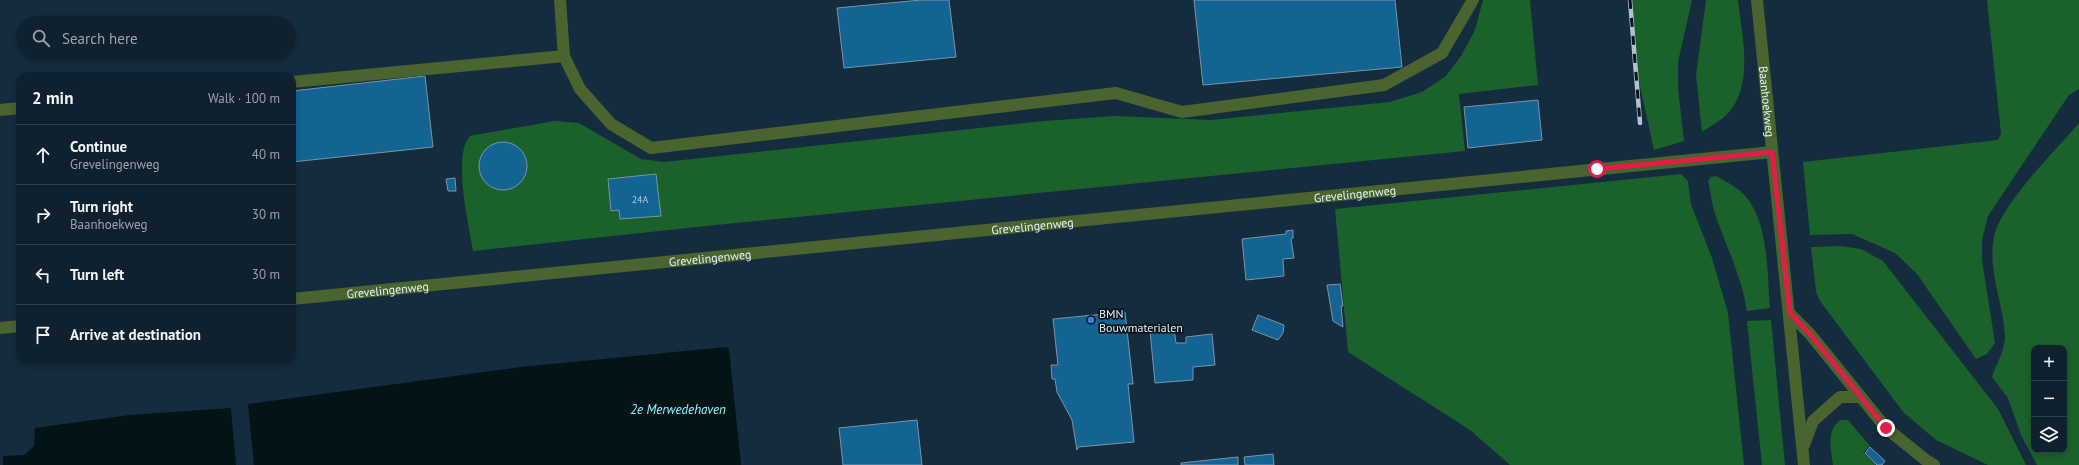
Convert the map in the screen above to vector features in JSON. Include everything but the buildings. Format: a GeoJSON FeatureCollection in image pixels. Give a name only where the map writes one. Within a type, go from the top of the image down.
{"type":"FeatureCollection","features":[{"type":"Feature","properties":{"kind":"street"},"geometry":{"type":"LineString","coordinates":[[560,0],[564,56],[580,89],[611,124],[651,148],[1116,93],[1182,112],[1384,85],[1442,53],[1473,0]]}},
{"type":"Feature","properties":{"kind":"street","name":"Baanhoekweg"},"geometry":{"type":"LineString","coordinates":[[1757,0],[1790,313],[1804,465]]}},
{"type":"Feature","properties":{"kind":"street"},"geometry":{"type":"LineString","coordinates":[[296,82],[564,56]]}},
{"type":"Feature","properties":{"kind":"street"},"geometry":{"type":"LineString","coordinates":[[0,110],[16,108]]}},
{"type":"Feature","properties":{"kind":"street","name":"Grevelingenweg"},"geometry":{"type":"LineString","coordinates":[[296,299],[1772,152]]}},
{"type":"Feature","properties":{"kind":"street"},"geometry":{"type":"LineString","coordinates":[[1790,313],[1810,334],[1886,428],[1934,465]]}},
{"type":"Feature","properties":{"kind":"street"},"geometry":{"type":"LineString","coordinates":[[0,328],[16,326]]}},
{"type":"Feature","properties":{"kind":"street"},"geometry":{"type":"LineString","coordinates":[[1803,450],[1813,421],[1840,397],[1861,397]]}},
{"type":"Feature","properties":{"kind":"green space"},"geometry":{"type":"Polygon","coordinates":[[[1483,0],[1530,0],[1538,85],[1459,94],[1465,151],[706,226],[473,251],[463,191],[462,174],[462,158],[465,145],[470,136],[554,121],[579,123],[641,159],[664,162],[1044,121],[1114,116],[1211,120],[1390,102],[1422,92],[1446,76],[1461,56],[1475,30],[1483,0]]]}},
{"type":"Feature","properties":{"kind":"green space"},"geometry":{"type":"Polygon","coordinates":[[[1631,0],[1692,0],[1678,62],[1678,88],[1684,141],[1654,150],[1638,77],[1631,0]]]}},
{"type":"Feature","properties":{"kind":"green space"},"geometry":{"type":"Polygon","coordinates":[[[1706,0],[1738,0],[1744,46],[1744,63],[1740,93],[1733,107],[1723,118],[1702,132],[1696,75],[1706,0]]]}},
{"type":"Feature","properties":{"kind":"green space"},"geometry":{"type":"Polygon","coordinates":[[[1987,0],[2079,0],[2079,89],[2069,95],[1988,216],[1982,240],[1982,260],[1995,343],[1987,354],[1976,359],[1917,274],[1895,253],[1852,234],[1810,235],[1803,162],[1998,140],[2001,134],[1987,0]]]}},
{"type":"Feature","properties":{"kind":"green space"},"geometry":{"type":"Polygon","coordinates":[[[2079,123],[2079,465],[2037,465],[2021,435],[2008,398],[1992,377],[2005,342],[2004,325],[1994,275],[1992,249],[1994,237],[1998,224],[2017,194],[2079,123]]]}},
{"type":"Feature","properties":{"kind":"green space"},"geometry":{"type":"Polygon","coordinates":[[[1681,174],[1688,181],[1691,204],[1712,258],[1728,313],[1744,465],[1510,465],[1470,430],[1348,352],[1335,209],[1681,174]]]}},
{"type":"Feature","properties":{"kind":"green space"},"geometry":{"type":"Polygon","coordinates":[[[1716,176],[1744,194],[1754,209],[1763,236],[1766,251],[1770,308],[1747,311],[1742,287],[1713,208],[1708,181],[1711,177],[1716,176]]]}},
{"type":"Feature","properties":{"kind":"green space"},"geometry":{"type":"Polygon","coordinates":[[[1840,246],[1861,249],[1883,261],[1998,409],[2026,465],[1988,465],[1936,440],[1904,413],[1820,301],[1816,292],[1811,247],[1840,246]]]}},
{"type":"Feature","properties":{"kind":"green space"},"geometry":{"type":"Polygon","coordinates":[[[1771,320],[1785,465],[1762,465],[1747,321],[1771,320]]]}},
{"type":"Feature","properties":{"kind":"green space"},"geometry":{"type":"Polygon","coordinates":[[[1840,420],[1848,420],[1870,446],[1863,452],[1876,465],[1833,465],[1830,441],[1833,429],[1840,420]]]}},
{"type":"Feature","properties":{"kind":"water","name":"2e Merwedehaven"},"geometry":{"type":"Polygon","coordinates":[[[726,347],[729,349],[741,465],[254,465],[248,404],[521,367],[726,347]]]}},
{"type":"Feature","properties":{"kind":"water"},"geometry":{"type":"Polygon","coordinates":[[[231,408],[236,465],[3,465],[3,456],[24,455],[34,446],[35,428],[129,415],[231,408]]]}},
{"type":"Feature","properties":{"kind":"railway"},"geometry":{"type":"LineString","coordinates":[[1630,0],[1640,123]]}},
{"type":"Feature","properties":{"kind":"place","name":"BMN Bouwmaterialen"},"geometry":{"type":"Point","coordinates":[1091,320]}},
{"type":"Feature","properties":{"kind":"route"},"geometry":{"type":"LineString","coordinates":[[1597,169],[1772,152],[1780,239],[1790,313],[1810,334],[1886,428]]}}]}
